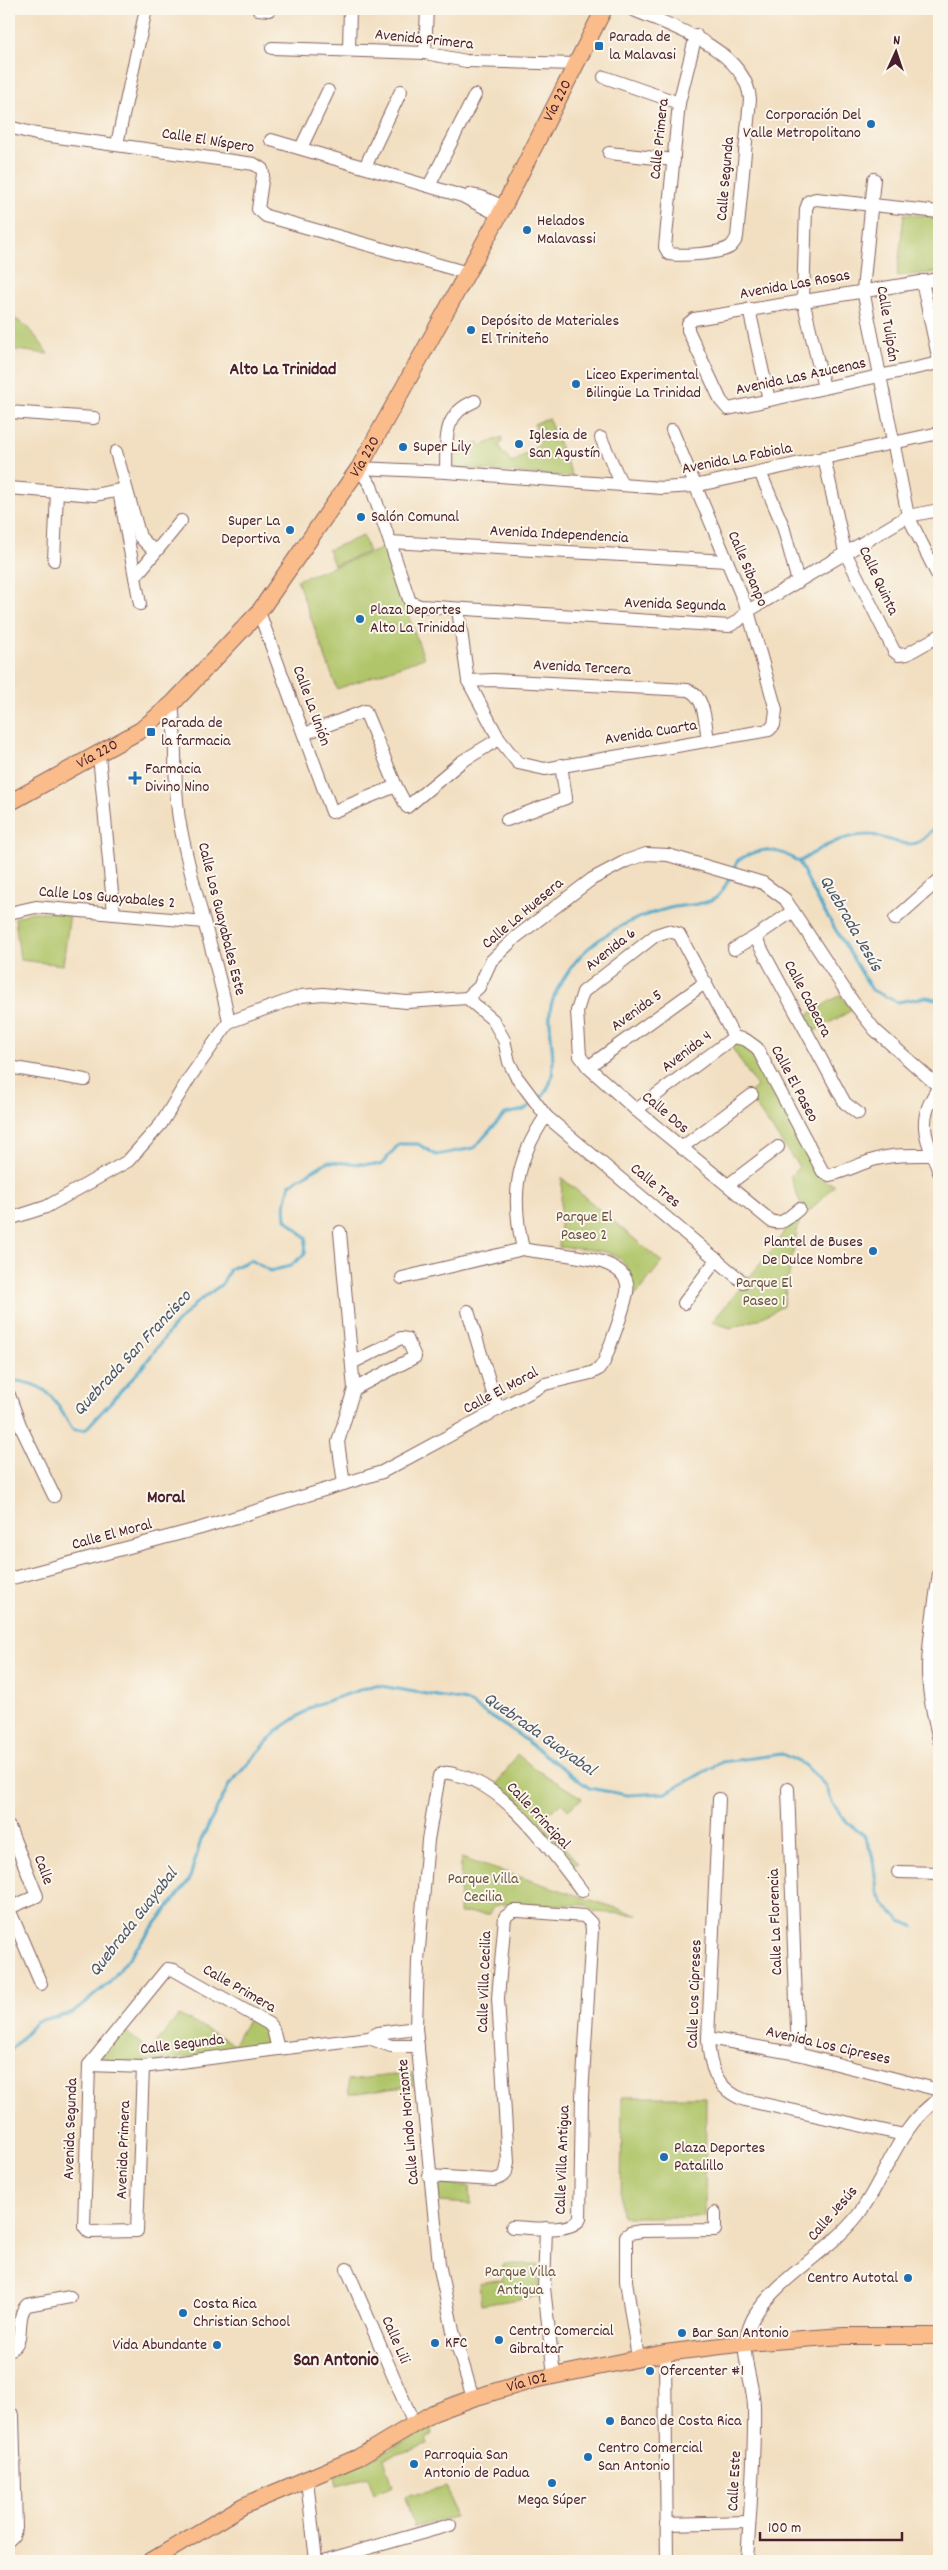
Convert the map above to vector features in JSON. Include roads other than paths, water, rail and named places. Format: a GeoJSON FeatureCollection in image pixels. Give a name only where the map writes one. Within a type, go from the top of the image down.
{"type":"FeatureCollection","features":[{"type":"Feature","properties":{"kind":"main road","name":"Vía 220"},"geometry":{"type":"LineString","coordinates":[[9,803],[141,730],[172,704],[259,612],[359,468],[468,273],[604,9]]}},
{"type":"Feature","properties":{"kind":"main road","name":"Vía 102"},"geometry":{"type":"LineString","coordinates":[[151,2561],[242,2506],[359,2457],[433,2414],[473,2398],[554,2375],[665,2353],[745,2343],[844,2336],[939,2336]]}},
{"type":"Feature","properties":{"kind":"street"},"geometry":{"type":"LineString","coordinates":[[117,144],[146,9]]}},
{"type":"Feature","properties":{"kind":"street"},"geometry":{"type":"LineString","coordinates":[[349,49],[350,9]]}},
{"type":"Feature","properties":{"kind":"street"},"geometry":{"type":"LineString","coordinates":[[425,52],[427,9]]}},
{"type":"Feature","properties":{"kind":"street"},"geometry":{"type":"LineString","coordinates":[[631,9],[696,35]]}},
{"type":"Feature","properties":{"kind":"street","name":"Calle Segunda"},"geometry":{"type":"LineString","coordinates":[[665,247],[669,254],[678,255],[724,250],[732,246],[737,237],[750,98],[749,85],[742,73],[696,35]]}},
{"type":"Feature","properties":{"kind":"street","name":"Calle Primera"},"geometry":{"type":"LineString","coordinates":[[665,247],[679,103],[696,35]]}},
{"type":"Feature","properties":{"kind":"street","name":"Avenida Primera"},"geometry":{"type":"LineString","coordinates":[[272,48],[425,52],[466,61],[576,64]]}},
{"type":"Feature","properties":{"kind":"street"},"geometry":{"type":"LineString","coordinates":[[604,77],[679,103]]}},
{"type":"Feature","properties":{"kind":"street"},"geometry":{"type":"LineString","coordinates":[[301,148],[328,91]]}},
{"type":"Feature","properties":{"kind":"street"},"geometry":{"type":"LineString","coordinates":[[366,167],[402,91]]}},
{"type":"Feature","properties":{"kind":"street"},"geometry":{"type":"LineString","coordinates":[[429,186],[475,95]]}},
{"type":"Feature","properties":{"kind":"street","name":"Calle El Níspero"},"geometry":{"type":"LineString","coordinates":[[9,127],[36,134],[258,165],[263,174],[258,209],[266,216],[468,273]]}},
{"type":"Feature","properties":{"kind":"street"},"geometry":{"type":"LineString","coordinates":[[271,140],[462,196],[501,211]]}},
{"type":"Feature","properties":{"kind":"street"},"geometry":{"type":"LineString","coordinates":[[608,153],[674,160]]}},
{"type":"Feature","properties":{"kind":"street","name":"Calle Tulipán"},"geometry":{"type":"LineString","coordinates":[[874,179],[863,290],[908,516],[939,578]]}},
{"type":"Feature","properties":{"kind":"street"},"geometry":{"type":"LineString","coordinates":[[824,388],[803,300],[806,209],[809,201],[816,199],[939,212]]}},
{"type":"Feature","properties":{"kind":"street","name":"Avenida Las Rosas"},"geometry":{"type":"LineString","coordinates":[[728,409],[721,401],[688,330],[688,324],[694,319],[939,279]]}},
{"type":"Feature","properties":{"kind":"street"},"geometry":{"type":"LineString","coordinates":[[922,281],[939,362]]}},
{"type":"Feature","properties":{"kind":"street"},"geometry":{"type":"LineString","coordinates":[[749,309],[770,400]]}},
{"type":"Feature","properties":{"kind":"street","name":"Avenida Las Azucenas"},"geometry":{"type":"LineString","coordinates":[[728,409],[939,362]]}},
{"type":"Feature","properties":{"kind":"street"},"geometry":{"type":"LineString","coordinates":[[446,472],[450,422],[461,407],[475,401]]}},
{"type":"Feature","properties":{"kind":"street"},"geometry":{"type":"LineString","coordinates":[[9,412],[94,418]]}},
{"type":"Feature","properties":{"kind":"street","name":"Calle Sibanpo"},"geometry":{"type":"LineString","coordinates":[[672,430],[748,611],[776,710],[774,725]]}},
{"type":"Feature","properties":{"kind":"street","name":"Avenida La Fabiola"},"geometry":{"type":"LineString","coordinates":[[359,468],[446,472],[662,488],[694,486],[939,433]]}},
{"type":"Feature","properties":{"kind":"street"},"geometry":{"type":"LineString","coordinates":[[602,438],[622,485]]}},
{"type":"Feature","properties":{"kind":"street"},"geometry":{"type":"LineString","coordinates":[[116,452],[140,604]]}},
{"type":"Feature","properties":{"kind":"street","name":"Calle Quinta"},"geometry":{"type":"LineString","coordinates":[[824,457],[846,552],[894,651],[899,655],[907,654],[939,636]]}},
{"type":"Feature","properties":{"kind":"street"},"geometry":{"type":"LineString","coordinates":[[359,468],[372,486],[390,542]]}},
{"type":"Feature","properties":{"kind":"street"},"geometry":{"type":"LineString","coordinates":[[760,472],[783,526],[798,582]]}},
{"type":"Feature","properties":{"kind":"street"},"geometry":{"type":"LineString","coordinates":[[9,488],[94,495],[122,490]]}},
{"type":"Feature","properties":{"kind":"street"},"geometry":{"type":"LineString","coordinates":[[122,490],[140,537],[155,552]]}},
{"type":"Feature","properties":{"kind":"street"},"geometry":{"type":"LineString","coordinates":[[54,560],[57,492]]}},
{"type":"Feature","properties":{"kind":"street","name":"Avenida Segunda"},"geometry":{"type":"LineString","coordinates":[[390,542],[410,602],[420,606],[722,626],[738,621],[748,611],[908,516],[939,510]]}},
{"type":"Feature","properties":{"kind":"street"},"geometry":{"type":"LineString","coordinates":[[135,577],[181,521]]}},
{"type":"Feature","properties":{"kind":"street","name":"Avenida Independencia"},"geometry":{"type":"LineString","coordinates":[[390,542],[726,561]]}},
{"type":"Feature","properties":{"kind":"street"},"geometry":{"type":"LineString","coordinates":[[304,734],[366,711],[396,786],[407,807],[461,762],[499,739],[468,681],[458,609]]}},
{"type":"Feature","properties":{"kind":"street","name":"Calle La Unión"},"geometry":{"type":"LineString","coordinates":[[259,612],[332,812],[396,786]]}},
{"type":"Feature","properties":{"kind":"street","name":"Avenida Tercera"},"geometry":{"type":"LineString","coordinates":[[468,681],[494,680],[688,690],[695,692],[701,702],[708,740]]}},
{"type":"Feature","properties":{"kind":"street","name":"Calle Los Guayabales Este"},"geometry":{"type":"LineString","coordinates":[[172,704],[179,816],[192,884],[222,982],[229,1022]]}},
{"type":"Feature","properties":{"kind":"street","name":"Avenida Cuarta"},"geometry":{"type":"LineString","coordinates":[[499,739],[518,763],[545,769],[561,764],[769,730],[774,725]]}},
{"type":"Feature","properties":{"kind":"street"},"geometry":{"type":"LineString","coordinates":[[99,754],[114,914]]}},
{"type":"Feature","properties":{"kind":"street"},"geometry":{"type":"LineString","coordinates":[[507,820],[566,798],[561,764]]}},
{"type":"Feature","properties":{"kind":"street","name":"Calle La Huesera"},"geometry":{"type":"LineString","coordinates":[[467,998],[479,987],[491,961],[516,937],[592,878],[626,860],[646,854],[668,855],[764,883],[776,890],[793,911],[875,1030],[939,1087]]}},
{"type":"Feature","properties":{"kind":"street"},"geometry":{"type":"LineString","coordinates":[[895,919],[939,880]]}},
{"type":"Feature","properties":{"kind":"street","name":"Calle Los Guayabales 2"},"geometry":{"type":"LineString","coordinates":[[9,913],[36,907],[204,922]]}},
{"type":"Feature","properties":{"kind":"street"},"geometry":{"type":"LineString","coordinates":[[734,949],[793,911]]}},
{"type":"Feature","properties":{"kind":"street","name":"Avenida 6"},"geometry":{"type":"LineString","coordinates":[[578,1001],[583,992],[656,935],[668,931],[679,934],[706,982]]}},
{"type":"Feature","properties":{"kind":"street","name":"Calle Cabeara"},"geometry":{"type":"LineString","coordinates":[[755,937],[845,1103],[858,1113]]}},
{"type":"Feature","properties":{"kind":"street"},"geometry":{"type":"LineString","coordinates":[[706,982],[734,1037]]}},
{"type":"Feature","properties":{"kind":"street","name":"Avenida 5"},"geometry":{"type":"LineString","coordinates":[[588,1067],[706,982]]}},
{"type":"Feature","properties":{"kind":"street"},"geometry":{"type":"LineString","coordinates":[[9,1219],[46,1207],[128,1161],[161,1124],[190,1077],[229,1022],[301,996],[323,994],[407,1002],[467,998],[493,1020],[504,1040],[509,1062],[526,1091],[546,1116],[531,1138],[523,1158],[518,1182],[516,1219],[523,1249],[402,1278]]}},
{"type":"Feature","properties":{"kind":"street","name":"Calle Dos"},"geometry":{"type":"LineString","coordinates":[[578,1001],[580,1056],[588,1067],[636,1110],[776,1223],[783,1222],[798,1209]]}},
{"type":"Feature","properties":{"kind":"street","name":"Avenida 4"},"geometry":{"type":"LineString","coordinates":[[636,1110],[734,1037]]}},
{"type":"Feature","properties":{"kind":"street","name":"Calle El Paseo"},"geometry":{"type":"LineString","coordinates":[[734,1037],[746,1040],[756,1048],[823,1172],[829,1175],[877,1158],[909,1154],[932,1155]]}},
{"type":"Feature","properties":{"kind":"street"},"geometry":{"type":"LineString","coordinates":[[9,1067],[85,1080]]}},
{"type":"Feature","properties":{"kind":"street"},"geometry":{"type":"LineString","coordinates":[[939,1087],[928,1103],[924,1118],[926,1140],[939,1172]]}},
{"type":"Feature","properties":{"kind":"street"},"geometry":{"type":"LineString","coordinates":[[682,1148],[752,1095]]}},
{"type":"Feature","properties":{"kind":"street","name":"Calle Tres"},"geometry":{"type":"LineString","coordinates":[[546,1116],[743,1282]]}},
{"type":"Feature","properties":{"kind":"street"},"geometry":{"type":"LineString","coordinates":[[728,1185],[778,1147]]}},
{"type":"Feature","properties":{"kind":"street"},"geometry":{"type":"LineString","coordinates":[[340,1232],[354,1389],[338,1442],[344,1484]]}},
{"type":"Feature","properties":{"kind":"street","name":"Calle El Moral"},"geometry":{"type":"LineString","coordinates":[[9,1579],[201,1528],[382,1472],[545,1384],[592,1374],[604,1362],[628,1290],[623,1274],[614,1266],[597,1259],[537,1253],[523,1249]]}},
{"type":"Feature","properties":{"kind":"street"},"geometry":{"type":"LineString","coordinates":[[684,1303],[717,1259]]}},
{"type":"Feature","properties":{"kind":"street"},"geometry":{"type":"LineString","coordinates":[[468,1311],[498,1410]]}},
{"type":"Feature","properties":{"kind":"street"},"geometry":{"type":"LineString","coordinates":[[352,1363],[401,1338],[407,1339],[415,1357],[354,1389]]}},
{"type":"Feature","properties":{"kind":"street"},"geometry":{"type":"LineString","coordinates":[[9,1395],[20,1425],[54,1496]]}},
{"type":"Feature","properties":{"kind":"street"},"geometry":{"type":"LineString","coordinates":[[939,1573],[929,1647],[928,1670],[930,1695],[939,1740]]}},
{"type":"Feature","properties":{"kind":"street","name":"Calle Principal"},"geometry":{"type":"LineString","coordinates":[[428,1840],[439,1776],[447,1772],[473,1778],[503,1798],[582,1891]]}},
{"type":"Feature","properties":{"kind":"street","name":"Calle La Florencia"},"geometry":{"type":"LineString","coordinates":[[788,1789],[798,2054]]}},
{"type":"Feature","properties":{"kind":"street","name":"Calle Los Cipreses"},"geometry":{"type":"LineString","coordinates":[[719,1799],[708,2038],[709,2058],[713,2072],[726,2091],[734,2097],[904,2135]]}},
{"type":"Feature","properties":{"kind":"street","name":"Calle"},"geometry":{"type":"LineString","coordinates":[[9,1827],[37,1896],[9,1909],[41,1984]]}},
{"type":"Feature","properties":{"kind":"street","name":"Calle Lindo Horizonte"},"geometry":{"type":"LineString","coordinates":[[428,1840],[418,1961],[416,2028],[439,2264],[453,2331],[473,2398]]}},
{"type":"Feature","properties":{"kind":"street"},"geometry":{"type":"LineString","coordinates":[[898,1872],[939,1873]]}},
{"type":"Feature","properties":{"kind":"street","name":"Calle Villa Cecilia"},"geometry":{"type":"LineString","coordinates":[[429,2176],[494,2180],[502,2177],[506,2172],[507,2139],[498,1998],[503,1921],[513,1911],[578,1914],[584,1916],[591,1924],[582,2096]]}},
{"type":"Feature","properties":{"kind":"street","name":"Calle Primera"},"geometry":{"type":"LineString","coordinates":[[167,1969],[174,1970],[269,2024],[273,2029],[278,2049]]}},
{"type":"Feature","properties":{"kind":"street","name":"Avenida Segunda"},"geometry":{"type":"LineString","coordinates":[[135,2233],[89,2232],[85,2229],[89,2064],[167,1969]]}},
{"type":"Feature","properties":{"kind":"street"},"geometry":{"type":"LineString","coordinates":[[278,2049],[369,2038],[378,2033],[416,2028]]}},
{"type":"Feature","properties":{"kind":"street"},"geometry":{"type":"LineString","coordinates":[[369,2038],[391,2046],[418,2046]]}},
{"type":"Feature","properties":{"kind":"street","name":"Avenida Los Cipreses"},"geometry":{"type":"LineString","coordinates":[[708,2038],[798,2054],[939,2090]]}},
{"type":"Feature","properties":{"kind":"street","name":"Calle Segunda"},"geometry":{"type":"LineString","coordinates":[[89,2064],[143,2067],[278,2049]]}},
{"type":"Feature","properties":{"kind":"street","name":"Avenida Primera"},"geometry":{"type":"LineString","coordinates":[[135,2233],[138,2228],[143,2067]]}},
{"type":"Feature","properties":{"kind":"street","name":"Calle Villa Antigua"},"geometry":{"type":"LineString","coordinates":[[512,2227],[572,2227],[580,2219],[582,2096]]}},
{"type":"Feature","properties":{"kind":"street","name":"Calle Jesús"},"geometry":{"type":"LineString","coordinates":[[745,2343],[755,2316],[776,2289],[823,2252],[858,2215],[904,2135],[925,2108],[939,2099]]}},
{"type":"Feature","properties":{"kind":"street"},"geometry":{"type":"LineString","coordinates":[[638,2358],[626,2281],[626,2236],[634,2231],[715,2230],[715,2213]]}},
{"type":"Feature","properties":{"kind":"street","name":"Calle Villa Antigua"},"geometry":{"type":"LineString","coordinates":[[546,2228],[544,2288],[554,2375]]}},
{"type":"Feature","properties":{"kind":"street","name":"Calle Lili"},"geometry":{"type":"LineString","coordinates":[[347,2269],[414,2424]]}},
{"type":"Feature","properties":{"kind":"street"},"geometry":{"type":"LineString","coordinates":[[9,2350],[14,2348],[18,2341],[21,2313],[27,2305],[70,2297]]}},
{"type":"Feature","properties":{"kind":"street","name":"Calle Este"},"geometry":{"type":"LineString","coordinates":[[745,2343],[754,2405],[747,2561]]}},
{"type":"Feature","properties":{"kind":"street"},"geometry":{"type":"LineString","coordinates":[[665,2353],[667,2561]]}},
{"type":"Feature","properties":{"kind":"street"},"geometry":{"type":"LineString","coordinates":[[9,2540],[16,2528],[14,2415]]}},
{"type":"Feature","properties":{"kind":"street"},"geometry":{"type":"LineString","coordinates":[[307,2480],[316,2561]]}},
{"type":"Feature","properties":{"kind":"street"},"geometry":{"type":"LineString","coordinates":[[666,2524],[749,2522]]}},
{"type":"Feature","properties":{"kind":"street"},"geometry":{"type":"LineString","coordinates":[[324,2561],[450,2525]]}},
{"type":"Feature","properties":{"kind":"waterway"},"geometry":{"type":"LineString","coordinates":[[799,862],[833,842],[861,835],[873,835],[899,843],[913,844],[923,840],[939,823]]}},
{"type":"Feature","properties":{"kind":"waterway","name":"Quebrada San Francisco"},"geometry":{"type":"LineString","coordinates":[[732,872],[738,860],[755,852],[776,851],[799,862]]}},
{"type":"Feature","properties":{"kind":"waterway","name":"Quebrada Jesús"},"geometry":{"type":"LineString","coordinates":[[799,862],[817,899],[872,990],[897,1002],[927,997],[939,1000]]}},
{"type":"Feature","properties":{"kind":"waterway","name":"Quebrada San Francisco"},"geometry":{"type":"LineString","coordinates":[[538,1100],[551,1082],[553,1071],[550,1024],[552,1001],[570,969],[579,958],[600,939],[639,918],[672,907],[709,902],[722,892],[730,877]]}},
{"type":"Feature","properties":{"kind":"waterway","name":"Quebrada San Francisco"},"geometry":{"type":"LineString","coordinates":[[9,1380],[23,1382],[42,1389],[55,1401],[73,1430],[85,1430],[141,1369],[172,1328],[195,1304],[222,1284],[230,1269],[251,1260],[270,1271],[290,1266],[305,1254],[306,1238],[286,1219],[285,1205],[290,1184],[327,1162],[381,1165],[399,1144],[418,1144],[436,1155],[474,1148],[505,1114],[524,1110],[533,1103]]}},
{"type":"Feature","properties":{"kind":"waterway","name":"Quebrada Guayabal"},"geometry":{"type":"LineString","coordinates":[[9,2052],[37,2021],[73,2013],[110,1982],[189,1881],[201,1840],[229,1785],[278,1730],[315,1705],[375,1685],[466,1701],[516,1733],[589,1788],[627,1795],[666,1793],[722,1762],[782,1754],[805,1765],[826,1786],[833,1804],[845,1820],[864,1836],[872,1853],[877,1890],[884,1904],[901,1921],[914,1926]]}},
{"type":"Feature","properties":{"kind":"place","name":"Parada de la Malavasi"},"geometry":{"type":"Point","coordinates":[599,46]}},
{"type":"Feature","properties":{"kind":"place","name":"Corporación Del Valle Metropolitano"},"geometry":{"type":"Point","coordinates":[871,124]}},
{"type":"Feature","properties":{"kind":"place","name":"Helados Malavassi"},"geometry":{"type":"Point","coordinates":[527,230]}},
{"type":"Feature","properties":{"kind":"place","name":"Depósito de Materiales El Triniteño"},"geometry":{"type":"Point","coordinates":[471,330]}},
{"type":"Feature","properties":{"kind":"place","name":"Liceo Experimental Bilingüe La Trinidad"},"geometry":{"type":"Point","coordinates":[576,384]}},
{"type":"Feature","properties":{"kind":"place","name":"Iglesia de San Agustín"},"geometry":{"type":"Point","coordinates":[519,444]}},
{"type":"Feature","properties":{"kind":"place","name":"Super Lily"},"geometry":{"type":"Point","coordinates":[403,447]}},
{"type":"Feature","properties":{"kind":"place","name":"Salón Comunal"},"geometry":{"type":"Point","coordinates":[361,517]}},
{"type":"Feature","properties":{"kind":"place","name":"Super La Deportiva"},"geometry":{"type":"Point","coordinates":[290,530]}},
{"type":"Feature","properties":{"kind":"place","name":"Plaza Deportes Alto La Trinidad"},"geometry":{"type":"Point","coordinates":[360,619]}},
{"type":"Feature","properties":{"kind":"place","name":"Parada de la farmacia"},"geometry":{"type":"Point","coordinates":[151,732]}},
{"type":"Feature","properties":{"kind":"place","name":"Farmacia Divino Nino"},"geometry":{"type":"Point","coordinates":[135,778]}},
{"type":"Feature","properties":{"kind":"place","name":"Plantel de Buses De Dulce Nombre"},"geometry":{"type":"Point","coordinates":[873,1251]}},
{"type":"Feature","properties":{"kind":"place","name":"Plaza Deportes Patalillo"},"geometry":{"type":"Point","coordinates":[664,2157]}},
{"type":"Feature","properties":{"kind":"place","name":"Centro Autotal"},"geometry":{"type":"Point","coordinates":[908,2278]}},
{"type":"Feature","properties":{"kind":"place","name":"Costa Rica Christian School"},"geometry":{"type":"Point","coordinates":[183,2313]}},
{"type":"Feature","properties":{"kind":"place","name":"Bar San Antonio"},"geometry":{"type":"Point","coordinates":[682,2333]}},
{"type":"Feature","properties":{"kind":"place","name":"Centro Comercial Gibraltar"},"geometry":{"type":"Point","coordinates":[499,2340]}},
{"type":"Feature","properties":{"kind":"place","name":"KFC"},"geometry":{"type":"Point","coordinates":[435,2343]}},
{"type":"Feature","properties":{"kind":"place","name":"Vida Abundante"},"geometry":{"type":"Point","coordinates":[217,2345]}},
{"type":"Feature","properties":{"kind":"place","name":"Ofercenter #1"},"geometry":{"type":"Point","coordinates":[650,2371]}},
{"type":"Feature","properties":{"kind":"place","name":"Banco de Costa Rica"},"geometry":{"type":"Point","coordinates":[610,2421]}},
{"type":"Feature","properties":{"kind":"place","name":"Centro Comercial San Antonio"},"geometry":{"type":"Point","coordinates":[588,2457]}},
{"type":"Feature","properties":{"kind":"place","name":"Parroquia San Antonio de Padua"},"geometry":{"type":"Point","coordinates":[414,2464]}},
{"type":"Feature","properties":{"kind":"place","name":"Mega Súper"},"geometry":{"type":"Point","coordinates":[552,2483]}},
{"type":"Feature","properties":{"kind":"district","name":"Alto La Trinidad"},"geometry":{"type":"Point","coordinates":[283,370]}},
{"type":"Feature","properties":{"kind":"district","name":"Moral"},"geometry":{"type":"Point","coordinates":[166,1498]}},
{"type":"Feature","properties":{"kind":"district","name":"San Antonio"},"geometry":{"type":"Point","coordinates":[336,2361]}},
{"type":"Feature","properties":{"kind":"park label","name":"Parque El Paseo 2"},"geometry":{"type":"Point","coordinates":[584,1226]}},
{"type":"Feature","properties":{"kind":"park label","name":"Parque El Paseo 1"},"geometry":{"type":"Point","coordinates":[764,1292]}},
{"type":"Feature","properties":{"kind":"park label","name":"Parque Villa Cecilia"},"geometry":{"type":"Point","coordinates":[483,1888]}},
{"type":"Feature","properties":{"kind":"park label","name":"Parque Villa Antigua"},"geometry":{"type":"Point","coordinates":[520,2281]}}]}
